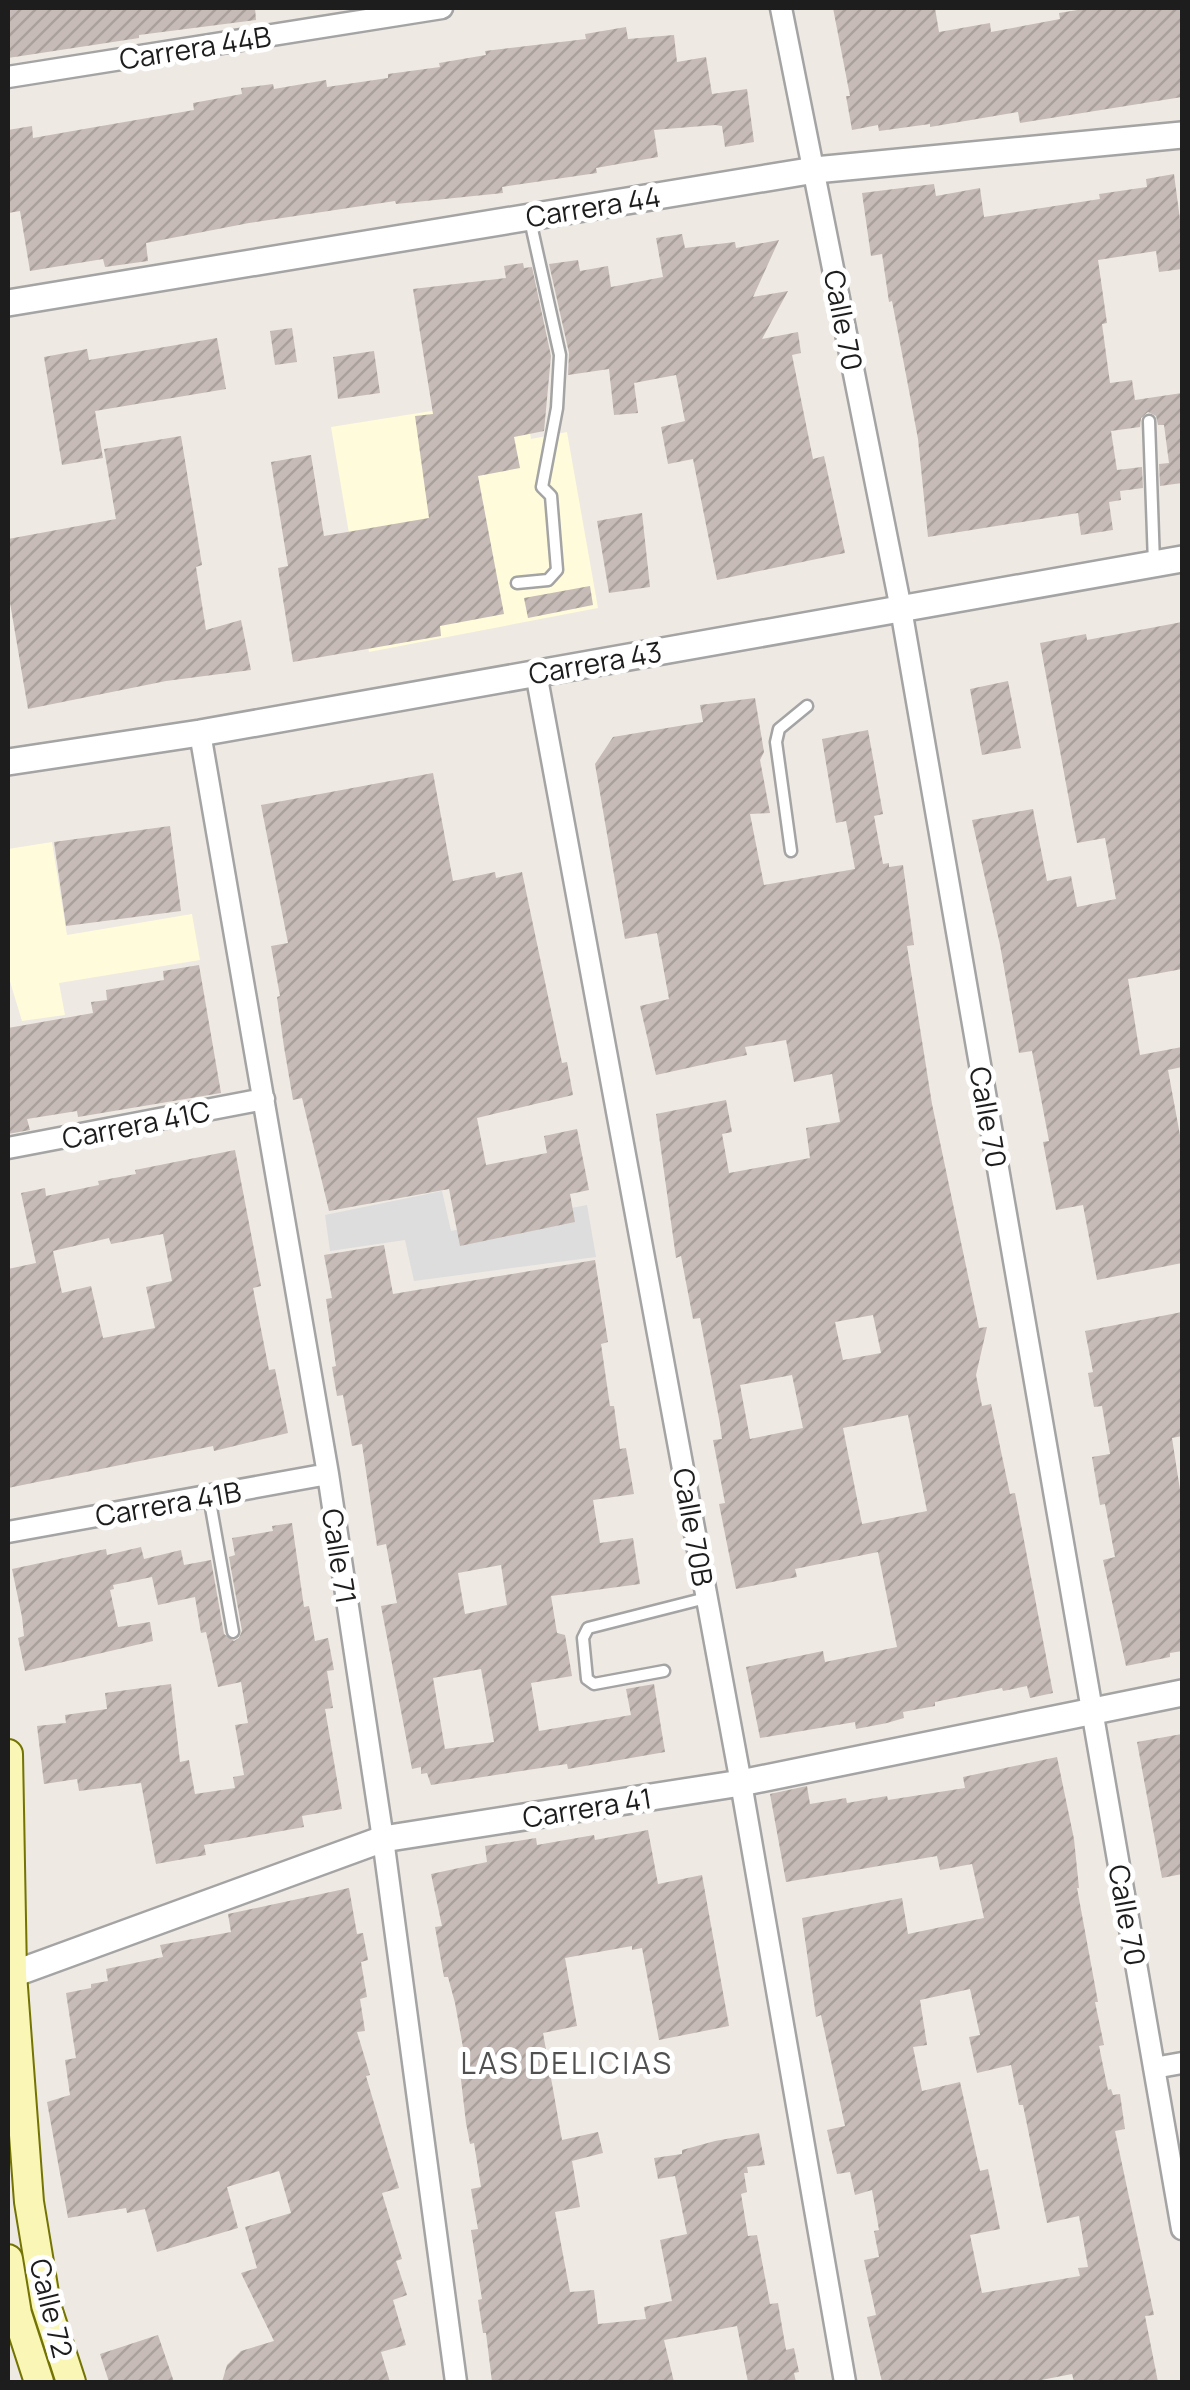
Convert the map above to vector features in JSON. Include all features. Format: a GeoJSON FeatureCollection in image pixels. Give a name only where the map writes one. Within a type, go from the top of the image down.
{"type":"FeatureCollection","features":[{"type":"Feature","properties":{"kind":"main road","name":"Calle 72"},"geometry":{"type":"LineString","coordinates":[[8,1754],[10,1975],[28,2202],[46,2305],[72,2382]]}},
{"type":"Feature","properties":{"kind":"main road","name":"Calle 72"},"geometry":{"type":"LineString","coordinates":[[8,2259],[18,2314],[39,2382]]}},
{"type":"Feature","properties":{"kind":"street","name":"Carrera 44B"},"geometry":{"type":"LineString","coordinates":[[8,77],[442,8]]}},
{"type":"Feature","properties":{"kind":"street","name":"Calle 70"},"geometry":{"type":"LineString","coordinates":[[782,8],[900,609],[1182,2229]]}},
{"type":"Feature","properties":{"kind":"street","name":"Carrera 44"},"geometry":{"type":"LineString","coordinates":[[8,303],[814,170],[1182,134]]}},
{"type":"Feature","properties":{"kind":"street","name":"Carrera 43"},"geometry":{"type":"LineString","coordinates":[[8,762],[200,733],[1182,559]]}},
{"type":"Feature","properties":{"kind":"street","name":"Calle 70B"},"geometry":{"type":"LineString","coordinates":[[536,673],[741,1783],[846,2382]]}},
{"type":"Feature","properties":{"kind":"street","name":"Calle 71"},"geometry":{"type":"LineString","coordinates":[[200,733],[328,1474],[383,1840],[456,2382]]}},
{"type":"Feature","properties":{"kind":"street","name":"Carrera 41C"},"geometry":{"type":"LineString","coordinates":[[8,1148],[264,1099]]}},
{"type":"Feature","properties":{"kind":"street","name":"Carrera 41B"},"geometry":{"type":"LineString","coordinates":[[8,1532],[328,1474]]}},
{"type":"Feature","properties":{"kind":"street","name":"Carrera 41"},"geometry":{"type":"LineString","coordinates":[[10,1975],[383,1840],[741,1783],[1182,1693]]}},
{"type":"Feature","properties":{"kind":"street"},"geometry":{"type":"LineString","coordinates":[[1154,2068],[1182,2062]]}},
{"type":"Feature","properties":{"kind":"lane"},"geometry":{"type":"LineString","coordinates":[[517,583],[548,580],[556,570],[551,496],[542,487],[557,408],[560,355],[530,217]]}},
{"type":"Feature","properties":{"kind":"lane"},"geometry":{"type":"LineString","coordinates":[[1149,421],[1154,564]]}},
{"type":"Feature","properties":{"kind":"lane"},"geometry":{"type":"LineString","coordinates":[[791,852],[776,742],[779,729],[806,706]]}},
{"type":"Feature","properties":{"kind":"lane"},"geometry":{"type":"LineString","coordinates":[[209,1496],[233,1632]]}},
{"type":"Feature","properties":{"kind":"lane"},"geometry":{"type":"LineString","coordinates":[[664,1671],[594,1684],[587,1679],[583,1638],[588,1628],[707,1598]]}},
{"type":"Feature","properties":{"kind":"shaded area"},"geometry":{"type":"Polygon","coordinates":[[[469,405],[529,426],[531,439],[567,432],[598,608],[369,652],[331,427],[469,405]]]}},
{"type":"Feature","properties":{"kind":"shaded area"},"geometry":{"type":"Polygon","coordinates":[[[52,842],[67,935],[192,914],[200,960],[59,983],[65,1015],[22,1021],[8,975],[8,849],[52,842]]]}},
{"type":"Feature","properties":{"kind":"shaded area"},"geometry":{"type":"Polygon","coordinates":[[[442,1191],[451,1231],[587,1205],[596,1257],[414,1281],[405,1240],[330,1251],[325,1215],[442,1191]]]}},
{"type":"Feature","properties":{"kind":"building"},"geometry":{"type":"Polygon","coordinates":[[[8,8],[255,8],[256,20],[8,58],[8,8]]]}},
{"type":"Feature","properties":{"kind":"building"},"geometry":{"type":"Polygon","coordinates":[[[833,8],[935,8],[939,32],[990,23],[991,32],[1060,19],[1059,13],[1090,8],[1182,8],[1182,97],[1020,123],[1018,112],[930,127],[879,131],[878,125],[852,130],[846,96],[850,96],[833,8]]]}},
{"type":"Feature","properties":{"kind":"building"},"geometry":{"type":"Polygon","coordinates":[[[626,27],[628,39],[674,35],[677,62],[706,57],[712,94],[747,89],[754,142],[725,147],[722,126],[715,125],[654,130],[658,157],[596,168],[597,173],[502,187],[503,193],[396,204],[395,201],[249,223],[146,243],[148,261],[105,267],[103,259],[30,271],[20,211],[8,213],[8,130],[32,126],[33,138],[194,110],[193,103],[242,94],[241,88],[273,84],[274,89],[326,80],[327,87],[388,78],[388,74],[440,67],[439,63],[486,55],[485,51],[586,39],[585,34],[626,27]]]}},
{"type":"Feature","properties":{"kind":"building"},"geometry":{"type":"Polygon","coordinates":[[[1174,174],[1182,269],[1159,272],[1156,251],[1098,260],[1110,383],[1132,380],[1135,400],[1182,393],[1182,483],[1160,486],[1159,464],[1169,463],[1164,425],[1158,425],[1156,416],[1148,412],[1141,418],[1140,427],[1111,431],[1117,470],[1142,467],[1143,488],[1120,491],[1121,500],[1109,502],[1113,530],[1081,535],[1078,513],[928,537],[918,439],[892,301],[889,302],[882,254],[871,256],[862,193],[934,184],[936,196],[980,188],[984,217],[1100,199],[1099,194],[1147,187],[1146,179],[1174,174]]]}},
{"type":"Feature","properties":{"kind":"building"},"geometry":{"type":"Polygon","coordinates":[[[682,234],[685,248],[735,242],[736,248],[779,240],[753,297],[788,291],[762,339],[798,332],[801,353],[792,355],[813,459],[824,456],[845,553],[717,580],[693,459],[668,464],[661,427],[685,421],[676,375],[634,383],[638,413],[614,415],[609,369],[568,375],[569,353],[549,264],[578,260],[580,271],[608,266],[611,287],[663,277],[656,238],[682,234]]]}},
{"type":"Feature","properties":{"kind":"building"},"geometry":{"type":"Polygon","coordinates":[[[523,263],[524,268],[532,267],[551,356],[544,431],[514,437],[520,468],[478,476],[504,614],[440,626],[441,636],[293,662],[278,568],[288,566],[271,462],[311,455],[324,536],[429,518],[415,416],[433,414],[413,289],[506,278],[504,266],[523,263]]]}},
{"type":"Feature","properties":{"kind":"building"},"geometry":{"type":"Polygon","coordinates":[[[292,328],[297,362],[275,365],[270,331],[292,328]]]}},
{"type":"Feature","properties":{"kind":"building"},"geometry":{"type":"Polygon","coordinates":[[[217,338],[226,389],[95,411],[103,458],[62,465],[44,357],[87,349],[89,360],[217,338]]]}},
{"type":"Feature","properties":{"kind":"building"},"geometry":{"type":"Polygon","coordinates":[[[374,351],[380,393],[338,399],[333,357],[374,351]]]}},
{"type":"Feature","properties":{"kind":"building"},"geometry":{"type":"Polygon","coordinates":[[[181,436],[202,565],[196,567],[206,630],[241,620],[251,670],[166,681],[28,709],[8,591],[8,539],[116,519],[104,449],[181,436]]]}},
{"type":"Feature","properties":{"kind":"building"},"geometry":{"type":"Polygon","coordinates":[[[642,513],[650,587],[609,593],[597,521],[642,513]]]}},
{"type":"Feature","properties":{"kind":"building"},"geometry":{"type":"Polygon","coordinates":[[[590,586],[593,605],[528,618],[524,598],[590,586]]]}},
{"type":"Feature","properties":{"kind":"building"},"geometry":{"type":"Polygon","coordinates":[[[1182,622],[1182,969],[1128,979],[1140,1055],[1182,1047],[1182,1067],[1168,1070],[1182,1146],[1182,1263],[1097,1280],[1083,1205],[1056,1210],[1043,1142],[1049,1141],[1032,1051],[1019,1053],[972,820],[1033,809],[1047,881],[1071,876],[1077,907],[1116,899],[1105,838],[1077,843],[1040,643],[1086,634],[1087,640],[1182,622]]]}},
{"type":"Feature","properties":{"kind":"building"},"geometry":{"type":"Polygon","coordinates":[[[1008,681],[1021,748],[982,755],[970,689],[1008,681]]]}},
{"type":"Feature","properties":{"kind":"building"},"geometry":{"type":"Polygon","coordinates":[[[755,698],[764,752],[760,760],[770,813],[750,814],[764,885],[855,869],[846,821],[836,823],[822,739],[868,730],[883,814],[874,816],[883,864],[903,865],[914,945],[907,946],[932,1104],[979,1328],[987,1327],[976,1375],[982,1406],[991,1404],[1010,1494],[1015,1493],[1053,1693],[1030,1698],[1027,1686],[1003,1691],[1002,1688],[935,1702],[935,1706],[903,1712],[904,1718],[887,1723],[856,1729],[855,1722],[760,1738],[746,1667],[823,1651],[825,1662],[897,1647],[878,1552],[795,1569],[797,1577],[736,1589],[719,1504],[725,1503],[713,1440],[722,1439],[720,1424],[700,1318],[693,1319],[681,1256],[676,1258],[656,1114],[726,1100],[732,1132],[722,1134],[729,1173],[810,1158],[806,1128],[840,1122],[832,1074],[794,1082],[786,1040],[745,1047],[747,1055],[656,1075],[640,1006],[669,999],[657,933],[625,939],[595,764],[613,737],[703,722],[700,705],[755,698]],[[873,1315],[835,1322],[843,1360],[881,1353],[873,1315]],[[792,1375],[740,1385],[750,1439],[803,1428],[792,1375]],[[908,1415],[843,1428],[862,1524],[927,1511],[908,1415]]]}},
{"type":"Feature","properties":{"kind":"building"},"geometry":{"type":"Polygon","coordinates":[[[433,773],[453,881],[495,872],[496,878],[522,872],[562,1063],[567,1062],[573,1095],[477,1118],[486,1165],[547,1153],[544,1136],[577,1129],[589,1190],[570,1194],[575,1222],[460,1246],[449,1189],[329,1211],[302,1098],[293,1100],[284,1047],[271,946],[288,943],[261,805],[433,773]]]}},
{"type":"Feature","properties":{"kind":"building"},"geometry":{"type":"Polygon","coordinates":[[[170,826],[181,911],[66,926],[54,842],[170,826]]]}},
{"type":"Feature","properties":{"kind":"building"},"geometry":{"type":"Polygon","coordinates":[[[199,965],[221,1093],[78,1117],[77,1111],[27,1119],[30,1130],[8,1134],[8,1028],[93,1013],[91,1002],[107,1000],[106,990],[164,980],[163,971],[199,965]]]}},
{"type":"Feature","properties":{"kind":"building"},"geometry":{"type":"Polygon","coordinates":[[[235,1150],[261,1286],[253,1288],[269,1370],[275,1369],[288,1433],[214,1451],[213,1446],[8,1488],[8,1269],[36,1263],[21,1193],[45,1188],[46,1196],[99,1185],[98,1181],[136,1174],[135,1170],[235,1150]],[[163,1234],[111,1244],[109,1238],[53,1251],[62,1293],[91,1286],[103,1338],[155,1328],[146,1287],[172,1281],[163,1234]]]}},
{"type":"Feature","properties":{"kind":"building"},"geometry":{"type":"Polygon","coordinates":[[[384,1245],[393,1294],[595,1260],[608,1342],[601,1344],[610,1406],[614,1406],[620,1449],[626,1448],[634,1494],[593,1500],[600,1543],[633,1538],[640,1584],[551,1596],[557,1633],[565,1635],[572,1676],[531,1683],[539,1731],[631,1715],[626,1689],[654,1684],[665,1752],[568,1769],[567,1764],[431,1785],[427,1773],[421,1774],[421,1767],[412,1769],[381,1606],[397,1603],[386,1544],[377,1546],[362,1444],[352,1446],[343,1395],[337,1396],[326,1299],[332,1298],[324,1255],[384,1245]],[[501,1565],[458,1573],[465,1614],[507,1605],[501,1565]],[[481,1669],[433,1678],[445,1749],[494,1742],[481,1669]]]}},
{"type":"Feature","properties":{"kind":"building"},"geometry":{"type":"Polygon","coordinates":[[[1182,1312],[1182,1436],[1172,1438],[1182,1503],[1182,1651],[1126,1666],[1103,1560],[1115,1557],[1092,1457],[1110,1454],[1102,1406],[1094,1407],[1088,1373],[1093,1372],[1085,1331],[1182,1312]]]}},
{"type":"Feature","properties":{"kind":"building"},"geometry":{"type":"Polygon","coordinates":[[[292,1523],[304,1607],[309,1606],[315,1641],[328,1638],[334,1670],[327,1671],[333,1708],[325,1709],[342,1809],[302,1816],[304,1827],[204,1845],[206,1855],[156,1864],[141,1783],[79,1791],[77,1779],[44,1784],[37,1726],[66,1723],[65,1715],[107,1709],[105,1693],[171,1684],[180,1762],[189,1760],[195,1794],[235,1788],[233,1777],[244,1775],[235,1725],[248,1723],[241,1682],[218,1687],[206,1632],[201,1633],[195,1597],[158,1605],[152,1577],[113,1585],[110,1590],[118,1627],[150,1622],[153,1641],[25,1671],[18,1638],[24,1636],[22,1617],[12,1569],[106,1549],[107,1555],[141,1547],[144,1559],[181,1550],[184,1565],[211,1560],[224,1634],[234,1641],[242,1631],[229,1557],[235,1555],[232,1538],[273,1531],[272,1526],[292,1523]]]}},
{"type":"Feature","properties":{"kind":"building"},"geometry":{"type":"Polygon","coordinates":[[[1182,1734],[1182,1874],[1162,1878],[1137,1742],[1182,1734]]]}},
{"type":"Feature","properties":{"kind":"building"},"geometry":{"type":"Polygon","coordinates":[[[1057,1757],[1074,1839],[1077,1888],[1098,2002],[1104,2045],[1099,2046],[1108,2090],[1113,2095],[1120,2094],[1125,2129],[1115,2131],[1154,2315],[1145,2316],[1158,2382],[1074,2382],[1072,2374],[1031,2382],[882,2382],[867,2317],[876,2315],[864,2260],[879,2257],[874,2231],[879,2230],[872,2190],[855,2195],[850,2172],[837,2174],[827,2130],[845,2126],[821,2015],[816,2017],[802,1918],[902,1898],[908,1934],[984,1918],[972,1864],[940,1870],[937,1856],[786,1882],[770,1794],[807,1786],[810,1804],[846,1798],[847,1803],[887,1796],[888,1800],[965,1788],[963,1777],[1057,1757]],[[970,1989],[920,2000],[927,2045],[913,2047],[922,2091],[960,2082],[980,2171],[988,2169],[1000,2229],[970,2235],[982,2293],[1080,2276],[1078,2268],[1088,2267],[1079,2216],[1047,2223],[1011,2065],[977,2073],[969,2037],[980,2035],[970,1989]]]}},
{"type":"Feature","properties":{"kind":"building"},"geometry":{"type":"Polygon","coordinates":[[[648,1830],[658,1884],[702,1875],[729,2026],[659,2040],[642,1948],[632,1950],[632,1946],[565,1958],[577,2026],[543,2033],[562,2140],[598,2132],[603,2153],[572,2161],[580,2207],[555,2212],[570,2292],[594,2290],[598,2324],[646,2319],[644,2307],[672,2301],[660,2240],[687,2234],[675,2176],[658,2179],[654,2158],[759,2133],[765,2165],[747,2167],[747,2192],[741,2194],[748,2236],[757,2235],[770,2304],[778,2303],[786,2350],[794,2348],[799,2372],[794,2373],[796,2382],[748,2382],[737,2326],[664,2340],[674,2382],[492,2382],[471,2230],[478,2229],[471,2189],[481,2187],[474,2143],[470,2144],[466,2123],[458,2054],[464,2053],[455,2003],[448,1977],[444,1977],[435,1927],[442,1926],[431,1874],[487,1862],[485,1846],[536,1838],[537,1845],[594,1835],[595,1840],[648,1830]]]}},
{"type":"Feature","properties":{"kind":"building"},"geometry":{"type":"Polygon","coordinates":[[[349,1888],[357,1934],[363,1933],[368,1960],[361,1962],[367,1997],[360,1999],[365,2031],[357,2032],[399,2188],[382,2193],[402,2259],[396,2261],[407,2295],[393,2300],[406,2345],[381,2352],[390,2382],[222,2382],[227,2365],[241,2351],[274,2341],[241,2273],[257,2268],[245,2227],[291,2213],[279,2171],[227,2187],[238,2228],[157,2252],[145,2209],[127,2213],[126,2208],[68,2218],[47,2102],[70,2095],[65,2060],[76,2058],[66,1993],[108,1981],[106,1969],[163,1957],[160,1945],[231,1932],[228,1914],[349,1888]]]}},
{"type":"Feature","properties":{"kind":"building"},"geometry":{"type":"Polygon","coordinates":[[[158,2335],[174,2382],[109,2382],[100,2354],[158,2335]]]}},
{"type":"Feature","properties":{"kind":"district","name":"LAS DELICIAS"},"geometry":{"type":"Point","coordinates":[567,2062]}}]}
